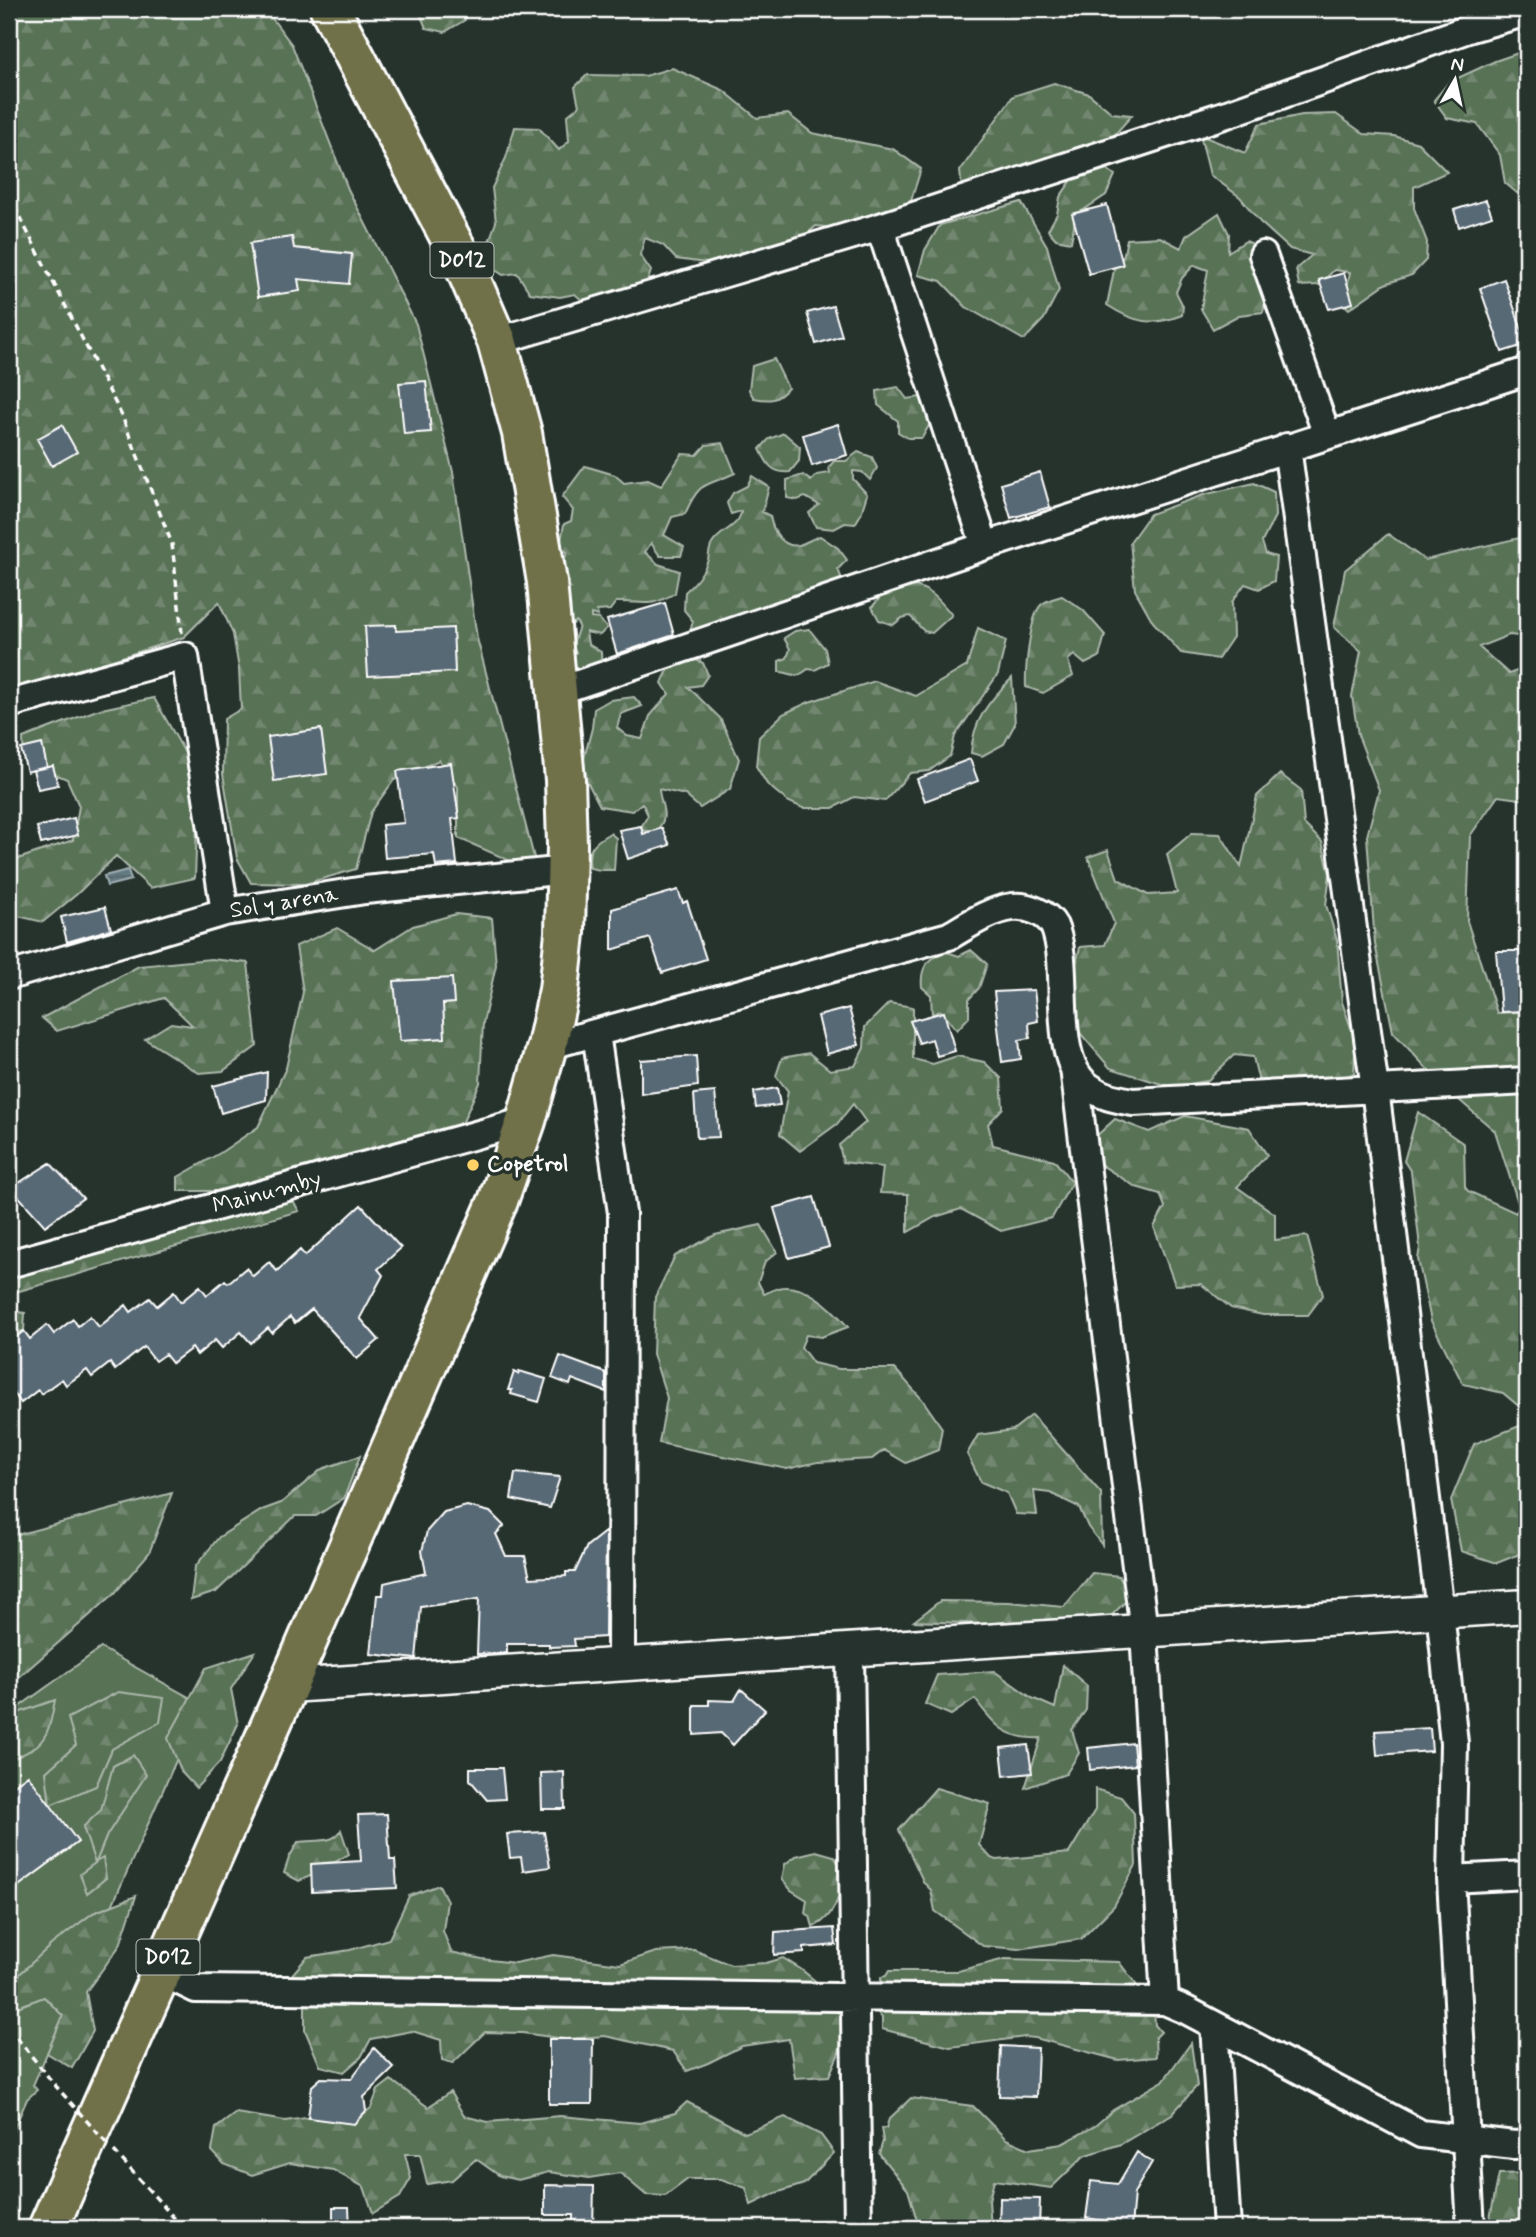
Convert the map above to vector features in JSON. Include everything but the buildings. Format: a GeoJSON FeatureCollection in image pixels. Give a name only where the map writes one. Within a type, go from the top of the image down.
{"type":"FeatureCollection","features":[{"type":"Feature","properties":{"kind":"main road","name":"D012"},"geometry":{"type":"LineString","coordinates":[[48,2228],[288,1686],[498,1201],[526,1121],[559,990],[567,870],[565,780],[547,582],[522,433],[497,341],[463,262],[330,9]]}},
{"type":"Feature","properties":{"kind":"street"},"geometry":{"type":"LineString","coordinates":[[497,341],[880,227],[1227,114],[1471,28],[1527,12]]}},
{"type":"Feature","properties":{"kind":"street"},"geometry":{"type":"LineString","coordinates":[[880,227],[985,546]]}},
{"type":"Feature","properties":{"kind":"street"},"geometry":{"type":"LineString","coordinates":[[1264,255],[1327,435]]}},
{"type":"Feature","properties":{"kind":"street"},"geometry":{"type":"LineString","coordinates":[[558,691],[985,546],[1527,371]]}},
{"type":"Feature","properties":{"kind":"street"},"geometry":{"type":"LineString","coordinates":[[1287,447],[1375,1089],[1454,1743],[1451,1879],[1472,2228]]}},
{"type":"Feature","properties":{"kind":"street"},"geometry":{"type":"LineString","coordinates":[[9,704],[185,656],[225,912]]}},
{"type":"Feature","properties":{"kind":"street","name":"Sol y arena"},"geometry":{"type":"LineString","coordinates":[[9,976],[225,912],[365,890],[567,870]]}},
{"type":"Feature","properties":{"kind":"street"},"geometry":{"type":"LineString","coordinates":[[547,1046],[948,936],[977,920],[1013,907],[1037,910],[1053,924],[1060,948],[1067,1039],[1074,1068],[1144,1631],[1165,2001]]}},
{"type":"Feature","properties":{"kind":"street"},"geometry":{"type":"LineString","coordinates":[[596,1033],[621,1213],[621,1665]]}},
{"type":"Feature","properties":{"kind":"street"},"geometry":{"type":"LineString","coordinates":[[1074,1068],[1086,1085],[1108,1098],[1133,1102],[1527,1081]]}},
{"type":"Feature","properties":{"kind":"street","name":"Mainumby"},"geometry":{"type":"LineString","coordinates":[[9,1264],[526,1121]]}},
{"type":"Feature","properties":{"kind":"street"},"geometry":{"type":"LineString","coordinates":[[288,1686],[1527,1606]]}},
{"type":"Feature","properties":{"kind":"street"},"geometry":{"type":"LineString","coordinates":[[850,1650],[858,2228]]}},
{"type":"Feature","properties":{"kind":"street"},"geometry":{"type":"LineString","coordinates":[[1451,1879],[1527,1875]]}},
{"type":"Feature","properties":{"kind":"street"},"geometry":{"type":"LineString","coordinates":[[161,1972],[196,1989],[1165,2001],[1421,2134],[1466,2141],[1527,2144]]}},
{"type":"Feature","properties":{"kind":"street"},"geometry":{"type":"LineString","coordinates":[[1214,2025],[1227,2228]]}},
{"type":"Feature","properties":{"kind":"path"},"geometry":{"type":"LineString","coordinates":[[9,196],[122,416],[172,544],[185,656]]}},
{"type":"Feature","properties":{"kind":"path"},"geometry":{"type":"LineString","coordinates":[[9,2028],[54,2084],[183,2228]]}},
{"type":"Feature","properties":{"kind":"green space"},"geometry":{"type":"Polygon","coordinates":[[[9,9],[265,9],[292,45],[348,189],[416,324],[453,472],[477,638],[538,873],[458,838],[458,787],[439,760],[394,780],[371,812],[356,869],[305,884],[251,883],[237,858],[223,774],[224,719],[241,709],[239,669],[233,634],[219,602],[184,637],[54,679],[9,690],[9,9]]]}},
{"type":"Feature","properties":{"kind":"green space"},"geometry":{"type":"Polygon","coordinates":[[[418,9],[466,9],[465,20],[445,32],[426,28],[418,9]]]}},
{"type":"Feature","properties":{"kind":"green space"},"geometry":{"type":"Polygon","coordinates":[[[1527,50],[1527,174],[1518,194],[1505,183],[1500,155],[1477,124],[1447,118],[1434,100],[1449,82],[1527,50]]]}},
{"type":"Feature","properties":{"kind":"green space"},"geometry":{"type":"Polygon","coordinates":[[[672,68],[723,90],[757,118],[788,114],[812,133],[893,149],[921,169],[910,204],[837,228],[816,226],[793,246],[722,268],[676,259],[663,245],[645,238],[640,255],[651,271],[645,289],[584,302],[575,294],[560,297],[530,293],[517,273],[503,275],[482,261],[496,222],[492,188],[506,158],[515,127],[539,128],[559,150],[569,141],[567,116],[579,106],[575,87],[587,75],[645,76],[672,68]]]}},
{"type":"Feature","properties":{"kind":"green space"},"geometry":{"type":"Polygon","coordinates":[[[1054,83],[1089,94],[1112,113],[1132,115],[1110,140],[962,190],[960,171],[1013,96],[1054,83]]]}},
{"type":"Feature","properties":{"kind":"green space"},"geometry":{"type":"Polygon","coordinates":[[[1336,114],[1364,134],[1394,136],[1418,143],[1447,172],[1414,187],[1414,208],[1427,242],[1426,260],[1412,275],[1385,284],[1349,309],[1338,299],[1347,288],[1350,272],[1334,270],[1319,285],[1299,286],[1296,269],[1312,255],[1290,249],[1260,222],[1240,197],[1210,175],[1200,135],[1245,153],[1259,124],[1302,115],[1336,114]]]}},
{"type":"Feature","properties":{"kind":"green space"},"geometry":{"type":"Polygon","coordinates":[[[1104,167],[1115,175],[1106,195],[1076,215],[1071,242],[1056,239],[1048,230],[1057,214],[1060,197],[1074,177],[1104,167]]]}},
{"type":"Feature","properties":{"kind":"green space"},"geometry":{"type":"Polygon","coordinates":[[[1021,202],[1047,246],[1059,290],[1044,319],[1024,340],[966,307],[941,281],[918,275],[925,250],[940,225],[1021,202]]]}},
{"type":"Feature","properties":{"kind":"green space"},"geometry":{"type":"Polygon","coordinates":[[[1219,213],[1229,234],[1228,252],[1246,241],[1264,249],[1274,266],[1263,312],[1239,315],[1213,329],[1201,309],[1208,270],[1194,265],[1182,278],[1176,292],[1183,306],[1182,315],[1161,321],[1143,321],[1107,305],[1115,265],[1123,258],[1127,239],[1160,237],[1181,248],[1186,236],[1219,213]]]}},
{"type":"Feature","properties":{"kind":"green space"},"geometry":{"type":"Polygon","coordinates":[[[774,359],[788,388],[773,399],[754,398],[749,390],[752,366],[774,359]]]}},
{"type":"Feature","properties":{"kind":"green space"},"geometry":{"type":"Polygon","coordinates":[[[898,387],[907,399],[921,397],[934,402],[932,420],[922,438],[908,438],[898,432],[898,421],[878,405],[877,391],[898,387]]]}},
{"type":"Feature","properties":{"kind":"green space"},"geometry":{"type":"Polygon","coordinates":[[[784,433],[800,447],[799,461],[790,472],[774,470],[760,449],[769,439],[784,433]]]}},
{"type":"Feature","properties":{"kind":"green space"},"geometry":{"type":"Polygon","coordinates":[[[723,443],[735,473],[699,490],[685,514],[672,517],[664,535],[684,547],[681,556],[660,556],[651,543],[645,552],[658,564],[679,571],[675,593],[652,603],[616,602],[610,610],[597,611],[598,616],[591,614],[591,618],[599,619],[607,628],[600,635],[586,632],[588,644],[601,652],[602,669],[568,692],[570,654],[576,652],[572,647],[579,626],[576,621],[572,625],[563,624],[563,566],[567,552],[560,547],[564,524],[571,521],[573,510],[562,497],[585,466],[615,475],[624,483],[648,480],[661,486],[682,454],[697,455],[706,445],[723,443]]]}},
{"type":"Feature","properties":{"kind":"green space"},"geometry":{"type":"Polygon","coordinates":[[[858,452],[872,457],[877,468],[870,480],[862,472],[853,471],[853,479],[867,494],[861,514],[855,524],[845,523],[834,529],[816,527],[809,513],[819,505],[805,497],[797,500],[787,498],[787,480],[803,475],[811,481],[817,475],[830,473],[829,467],[834,461],[846,461],[858,452]]]}},
{"type":"Feature","properties":{"kind":"green space"},"geometry":{"type":"Polygon","coordinates":[[[752,476],[769,487],[762,512],[770,516],[779,537],[793,545],[820,536],[838,548],[847,560],[838,569],[843,582],[757,617],[738,616],[714,623],[714,630],[689,635],[693,621],[684,610],[685,592],[704,570],[712,544],[740,516],[741,511],[731,514],[727,503],[733,493],[747,486],[752,476]]]}},
{"type":"Feature","properties":{"kind":"green space"},"geometry":{"type":"Polygon","coordinates":[[[1254,483],[1274,492],[1275,516],[1262,542],[1266,554],[1276,557],[1274,581],[1259,589],[1245,584],[1232,602],[1233,637],[1218,659],[1181,653],[1153,622],[1135,590],[1130,542],[1150,514],[1203,495],[1254,483]]]}},
{"type":"Feature","properties":{"kind":"green space"},"geometry":{"type":"Polygon","coordinates":[[[1388,534],[1425,560],[1519,538],[1527,548],[1527,637],[1509,635],[1479,647],[1509,674],[1527,667],[1527,800],[1498,796],[1470,836],[1467,921],[1497,1013],[1519,1012],[1527,1004],[1527,1413],[1503,1393],[1463,1384],[1431,1321],[1418,1259],[1420,1247],[1411,1172],[1404,1161],[1418,1112],[1464,1144],[1465,1187],[1468,1191],[1516,1213],[1519,1206],[1495,1131],[1443,1086],[1393,1032],[1375,944],[1367,836],[1379,790],[1358,735],[1352,696],[1361,651],[1334,627],[1345,570],[1388,534]]]}},
{"type":"Feature","properties":{"kind":"green space"},"geometry":{"type":"Polygon","coordinates":[[[907,584],[922,588],[933,595],[952,615],[932,633],[924,631],[910,616],[893,625],[879,620],[872,607],[883,594],[907,584]]]}},
{"type":"Feature","properties":{"kind":"green space"},"geometry":{"type":"Polygon","coordinates":[[[1062,596],[1083,610],[1105,635],[1099,657],[1085,664],[1074,655],[1068,660],[1073,676],[1043,693],[1026,687],[1031,631],[1041,605],[1062,596]]]}},
{"type":"Feature","properties":{"kind":"green space"},"geometry":{"type":"Polygon","coordinates":[[[978,628],[1006,641],[998,674],[955,736],[950,756],[929,771],[910,773],[885,801],[854,797],[833,808],[803,808],[787,801],[767,784],[756,766],[759,737],[783,714],[809,702],[875,681],[916,696],[967,666],[978,628]]]}},
{"type":"Feature","properties":{"kind":"green space"},"geometry":{"type":"Polygon","coordinates":[[[809,629],[825,649],[828,663],[796,675],[779,672],[779,661],[787,658],[790,649],[784,638],[795,631],[809,629]]]}},
{"type":"Feature","properties":{"kind":"green space"},"geometry":{"type":"Polygon","coordinates":[[[685,655],[703,663],[708,675],[701,685],[688,687],[720,718],[739,759],[730,789],[700,808],[685,795],[659,789],[664,811],[663,820],[656,831],[639,831],[648,815],[642,803],[632,811],[600,806],[581,770],[594,709],[610,700],[634,697],[642,706],[621,714],[617,728],[627,736],[642,739],[650,716],[669,694],[662,683],[666,674],[685,655]]]}},
{"type":"Feature","properties":{"kind":"green space"},"geometry":{"type":"Polygon","coordinates":[[[1012,678],[1015,724],[1004,744],[982,756],[971,753],[979,721],[996,695],[1012,678]]]}},
{"type":"Feature","properties":{"kind":"green space"},"geometry":{"type":"Polygon","coordinates":[[[154,698],[185,753],[197,824],[195,878],[150,888],[116,856],[43,922],[9,914],[9,853],[15,860],[73,840],[79,806],[67,779],[24,761],[23,738],[97,710],[154,698]]]}},
{"type":"Feature","properties":{"kind":"green space"},"geometry":{"type":"Polygon","coordinates":[[[1280,774],[1301,790],[1304,824],[1322,842],[1330,874],[1326,905],[1337,940],[1342,1002],[1356,1042],[1354,1073],[1322,1088],[1259,1082],[1253,1057],[1234,1055],[1207,1081],[1171,1087],[1110,1068],[1075,1027],[1070,990],[1080,947],[1105,945],[1114,923],[1088,857],[1108,850],[1118,879],[1148,895],[1177,893],[1167,854],[1192,833],[1220,834],[1241,867],[1257,796],[1280,774]]]}},
{"type":"Feature","properties":{"kind":"green space"},"geometry":{"type":"Polygon","coordinates":[[[610,833],[616,838],[614,870],[590,868],[589,856],[592,847],[610,833]]]}},
{"type":"Feature","properties":{"kind":"green space"},"geometry":{"type":"Polygon","coordinates":[[[456,914],[492,918],[496,965],[483,1023],[480,1083],[462,1124],[232,1191],[178,1191],[178,1177],[258,1127],[286,1068],[303,992],[296,946],[337,928],[375,950],[413,926],[456,914]]]}},
{"type":"Feature","properties":{"kind":"green space"},"geometry":{"type":"Polygon","coordinates":[[[971,950],[987,964],[979,988],[969,999],[969,1017],[957,1030],[941,1011],[932,1014],[931,995],[922,987],[922,974],[929,962],[944,951],[959,956],[971,950]]]}},
{"type":"Feature","properties":{"kind":"green space"},"geometry":{"type":"Polygon","coordinates":[[[211,959],[248,963],[257,1046],[223,1071],[199,1073],[145,1039],[171,1023],[193,1026],[164,998],[57,1031],[42,1018],[139,966],[211,959]]]}},
{"type":"Feature","properties":{"kind":"green space"},"geometry":{"type":"Polygon","coordinates":[[[889,1003],[913,1007],[913,1059],[933,1064],[957,1056],[984,1062],[1001,1078],[1003,1108],[988,1124],[993,1145],[1054,1160],[1072,1182],[1052,1218],[1001,1231],[961,1209],[935,1217],[908,1232],[908,1194],[880,1193],[883,1167],[843,1162],[839,1145],[866,1122],[853,1104],[837,1124],[800,1151],[780,1134],[788,1091],[776,1076],[782,1058],[809,1053],[830,1070],[855,1066],[864,1048],[865,1027],[889,1003]]]}},
{"type":"Feature","properties":{"kind":"green space"},"geometry":{"type":"Polygon","coordinates":[[[1185,1116],[1249,1128],[1267,1155],[1237,1187],[1275,1214],[1275,1240],[1307,1236],[1323,1295],[1308,1315],[1263,1315],[1231,1308],[1201,1284],[1175,1285],[1154,1227],[1165,1207],[1160,1194],[1136,1187],[1100,1164],[1093,1139],[1115,1119],[1149,1132],[1185,1116]]]}},
{"type":"Feature","properties":{"kind":"green space"},"geometry":{"type":"Polygon","coordinates":[[[292,1199],[299,1211],[9,1294],[9,1278],[292,1199]]]}},
{"type":"Feature","properties":{"kind":"green space"},"geometry":{"type":"Polygon","coordinates":[[[761,1225],[777,1252],[765,1262],[758,1282],[764,1294],[782,1287],[803,1290],[828,1306],[848,1327],[821,1337],[806,1335],[801,1347],[813,1363],[839,1369],[895,1369],[922,1399],[942,1428],[938,1450],[906,1463],[884,1450],[872,1459],[818,1462],[787,1469],[659,1443],[667,1398],[653,1354],[655,1297],[675,1256],[715,1235],[761,1225]]]}},
{"type":"Feature","properties":{"kind":"green space"},"geometry":{"type":"Polygon","coordinates":[[[9,1311],[25,1313],[24,1331],[9,1332],[9,1311]]]}},
{"type":"Feature","properties":{"kind":"green space"},"geometry":{"type":"Polygon","coordinates":[[[1032,1415],[1101,1493],[1102,1545],[1088,1527],[1079,1507],[1050,1493],[1034,1491],[1037,1515],[1016,1514],[1007,1493],[981,1482],[967,1454],[978,1435],[1013,1430],[1032,1415]]]}},
{"type":"Feature","properties":{"kind":"green space"},"geometry":{"type":"Polygon","coordinates":[[[1527,1423],[1527,1551],[1497,1563],[1461,1551],[1451,1500],[1474,1444],[1527,1423]]]}},
{"type":"Feature","properties":{"kind":"green space"},"geometry":{"type":"Polygon","coordinates":[[[360,1456],[344,1498],[316,1516],[295,1516],[216,1592],[191,1600],[195,1567],[219,1537],[262,1510],[281,1503],[322,1469],[360,1456]]]}},
{"type":"Feature","properties":{"kind":"green space"},"geometry":{"type":"Polygon","coordinates":[[[172,1493],[149,1553],[114,1594],[9,1686],[9,1537],[172,1493]]]}},
{"type":"Feature","properties":{"kind":"green space"},"geometry":{"type":"Polygon","coordinates":[[[1092,1573],[1119,1576],[1130,1597],[1110,1617],[1016,1625],[914,1621],[940,1601],[1009,1602],[1064,1607],[1092,1573]]]}},
{"type":"Feature","properties":{"kind":"green space"},"geometry":{"type":"Polygon","coordinates":[[[101,1648],[201,1704],[33,2085],[37,2090],[27,2099],[9,2140],[9,1714],[101,1648]]]}},
{"type":"Feature","properties":{"kind":"green space"},"geometry":{"type":"Polygon","coordinates":[[[255,1652],[231,1689],[238,1724],[220,1762],[196,1788],[182,1773],[168,1738],[206,1668],[255,1652]]]}},
{"type":"Feature","properties":{"kind":"green space"},"geometry":{"type":"Polygon","coordinates":[[[1063,1665],[1087,1686],[1086,1710],[1072,1730],[1079,1753],[1066,1774],[1025,1788],[1041,1738],[1019,1736],[1002,1729],[975,1699],[951,1715],[925,1704],[937,1675],[994,1671],[1032,1698],[1055,1708],[1063,1665]]]}},
{"type":"Feature","properties":{"kind":"green space"},"geometry":{"type":"Polygon","coordinates":[[[118,1692],[164,1698],[160,1722],[112,1749],[96,1786],[50,1805],[46,1772],[76,1745],[68,1718],[118,1692]]]}},
{"type":"Feature","properties":{"kind":"green space"},"geometry":{"type":"Polygon","coordinates":[[[55,1700],[43,1739],[30,1750],[9,1760],[9,1716],[55,1700]]]}},
{"type":"Feature","properties":{"kind":"green space"},"geometry":{"type":"Polygon","coordinates":[[[133,1755],[146,1775],[107,1835],[96,1862],[103,1858],[106,1878],[87,1893],[80,1874],[95,1863],[83,1827],[101,1810],[113,1766],[133,1755]]]}},
{"type":"Feature","properties":{"kind":"green space"},"geometry":{"type":"Polygon","coordinates":[[[936,1788],[990,1804],[979,1845],[991,1858],[997,1860],[1069,1853],[1095,1810],[1095,1789],[1121,1797],[1134,1813],[1136,1865],[1114,1906],[1081,1939],[1019,1949],[983,1946],[935,1911],[931,1890],[924,1883],[899,1830],[936,1788]]]}},
{"type":"Feature","properties":{"kind":"green space"},"geometry":{"type":"Polygon","coordinates":[[[341,1830],[349,1854],[335,1862],[322,1863],[315,1874],[299,1881],[284,1873],[298,1842],[328,1840],[338,1835],[341,1830]]]}},
{"type":"Feature","properties":{"kind":"green space"},"geometry":{"type":"Polygon","coordinates":[[[816,1851],[834,1856],[841,1875],[841,1885],[835,1906],[822,1922],[813,1927],[810,1916],[805,1913],[807,1900],[791,1890],[782,1879],[785,1864],[796,1856],[816,1851]]]}},
{"type":"Feature","properties":{"kind":"green space"},"geometry":{"type":"Polygon","coordinates":[[[439,1885],[447,1901],[443,1931],[451,1952],[482,1959],[515,1963],[553,1955],[620,1964],[656,1952],[694,1950],[731,1965],[766,1963],[783,1958],[820,1985],[830,2004],[844,2019],[839,2053],[829,2076],[795,2078],[789,2039],[742,2046],[687,2071],[673,2051],[605,2036],[566,2039],[522,2033],[485,2032],[453,2063],[442,2060],[441,2040],[412,2031],[371,2039],[361,2057],[344,2072],[320,2066],[305,2030],[305,2005],[289,1978],[307,1957],[350,1950],[389,1939],[409,1896],[439,1885]]]}},
{"type":"Feature","properties":{"kind":"green space"},"geometry":{"type":"Polygon","coordinates":[[[136,1896],[120,1945],[86,1992],[93,2031],[72,2068],[47,2053],[63,2016],[44,1997],[12,2009],[9,1984],[52,1944],[93,1913],[136,1896]]]}},
{"type":"Feature","properties":{"kind":"green space"},"geometry":{"type":"Polygon","coordinates":[[[1005,1959],[1119,1962],[1154,2008],[1155,2025],[1161,2032],[1155,2038],[1156,2057],[1118,2060],[1025,2037],[950,2047],[882,2029],[882,2018],[872,2005],[881,1987],[881,1977],[886,1976],[889,1971],[958,1971],[1005,1959]]]}},
{"type":"Feature","properties":{"kind":"green space"},"geometry":{"type":"Polygon","coordinates":[[[1191,2043],[1197,2086],[1172,2114],[1121,2144],[1084,2156],[1051,2188],[994,2180],[989,2200],[991,2228],[917,2228],[908,2190],[879,2154],[883,2141],[881,2128],[886,2128],[889,2119],[911,2098],[973,2106],[1006,2139],[1029,2149],[1062,2144],[1095,2126],[1113,2110],[1163,2081],[1191,2043]]]}},
{"type":"Feature","properties":{"kind":"green space"},"geometry":{"type":"Polygon","coordinates":[[[391,2080],[428,2107],[450,2092],[464,2116],[488,2122],[560,2116],[640,2123],[675,2113],[687,2102],[745,2133],[785,2117],[821,2135],[834,2153],[804,2184],[751,2205],[746,2188],[721,2179],[688,2179],[665,2196],[646,2195],[620,2173],[589,2178],[549,2172],[518,2180],[500,2176],[476,2159],[452,2180],[427,2184],[420,2154],[405,2154],[411,2178],[400,2197],[373,2213],[364,2187],[333,2170],[290,2163],[252,2175],[224,2164],[212,2151],[216,2128],[236,2113],[285,2121],[313,2117],[356,2120],[371,2108],[378,2090],[391,2080]]]}},
{"type":"Feature","properties":{"kind":"green space"},"geometry":{"type":"Polygon","coordinates":[[[1527,2173],[1527,2228],[1488,2228],[1499,2174],[1527,2173]]]}},
{"type":"Feature","properties":{"kind":"water"},"geometry":{"type":"Polygon","coordinates":[[[128,870],[131,880],[107,886],[104,876],[128,870]]]}},
{"type":"Feature","properties":{"kind":"place","name":"Copetrol"},"geometry":{"type":"Point","coordinates":[473,1165]}}]}
